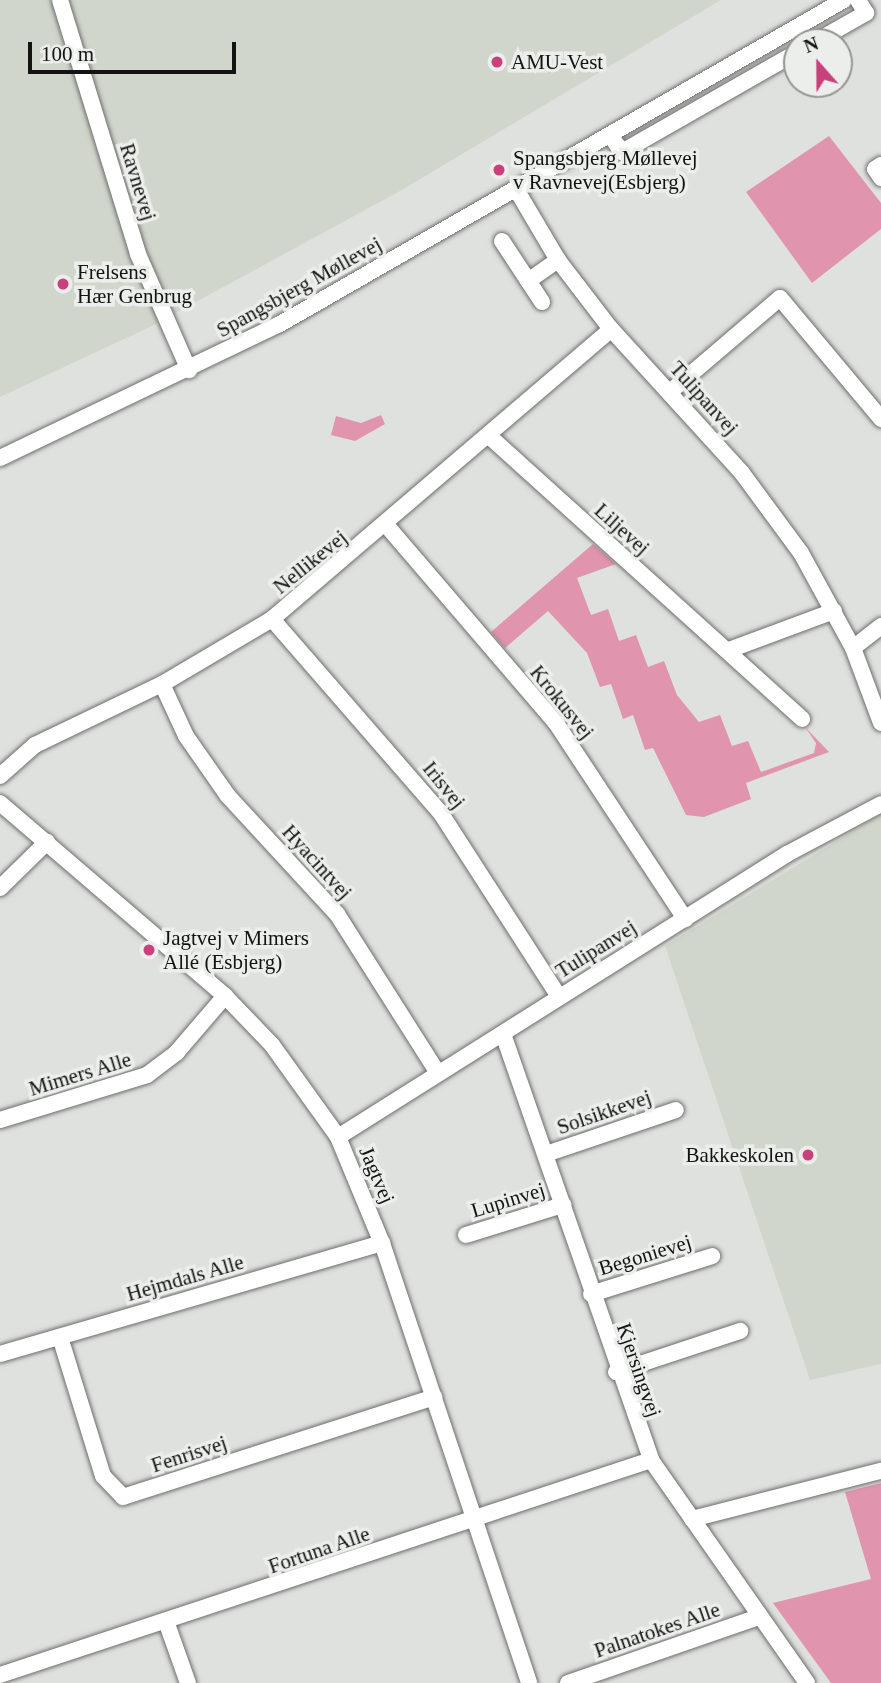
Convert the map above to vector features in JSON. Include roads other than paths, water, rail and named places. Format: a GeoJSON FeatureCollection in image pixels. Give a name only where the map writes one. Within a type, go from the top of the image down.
{"type":"FeatureCollection","features":[{"type":"Feature","properties":{"kind":"street","name":"Ravnevej"},"geometry":{"type":"LineString","coordinates":[[60,0],[138,254],[189,370]]}},
{"type":"Feature","properties":{"kind":"street","name":"Spangsbjerg Møllevej"},"geometry":{"type":"LineString","coordinates":[[0,458],[189,370],[516,189],[844,0]]}},
{"type":"Feature","properties":{"kind":"street"},"geometry":{"type":"LineString","coordinates":[[840,28],[866,13],[858,0]]}},
{"type":"Feature","properties":{"kind":"street"},"geometry":{"type":"LineString","coordinates":[[610,135],[622,152],[783,60]]}},
{"type":"Feature","properties":{"kind":"street"},"geometry":{"type":"LineString","coordinates":[[881,164],[875,169],[881,178]]}},
{"type":"Feature","properties":{"kind":"street","name":"Tulipanvej"},"geometry":{"type":"LineString","coordinates":[[516,189],[558,260],[611,329],[671,391],[742,473],[834,611],[853,648],[881,723]]}},
{"type":"Feature","properties":{"kind":"street"},"geometry":{"type":"LineString","coordinates":[[502,241],[542,302]]}},
{"type":"Feature","properties":{"kind":"street"},"geometry":{"type":"LineString","coordinates":[[528,281],[558,260]]}},
{"type":"Feature","properties":{"kind":"street"},"geometry":{"type":"LineString","coordinates":[[671,391],[780,298],[881,419]]}},
{"type":"Feature","properties":{"kind":"street","name":"Nellikevej"},"geometry":{"type":"LineString","coordinates":[[0,776],[35,745],[162,684],[272,619],[387,526],[611,329]]}},
{"type":"Feature","properties":{"kind":"street","name":"Liljevej"},"geometry":{"type":"LineString","coordinates":[[489,436],[729,650],[802,719]]}},
{"type":"Feature","properties":{"kind":"street","name":"Krokusvej"},"geometry":{"type":"LineString","coordinates":[[387,526],[555,723],[685,919]]}},
{"type":"Feature","properties":{"kind":"street"},"geometry":{"type":"LineString","coordinates":[[729,650],[834,611]]}},
{"type":"Feature","properties":{"kind":"street","name":"Irisvej"},"geometry":{"type":"LineString","coordinates":[[272,619],[440,811],[559,997]]}},
{"type":"Feature","properties":{"kind":"street"},"geometry":{"type":"LineString","coordinates":[[853,648],[881,626]]}},
{"type":"Feature","properties":{"kind":"street","name":"Hyacintvej"},"geometry":{"type":"LineString","coordinates":[[162,684],[186,736],[229,796],[337,914],[438,1073]]}},
{"type":"Feature","properties":{"kind":"street","name":"Jagtvej"},"geometry":{"type":"LineString","coordinates":[[0,803],[225,996],[279,1054],[338,1137],[383,1243],[529,1683]]}},
{"type":"Feature","properties":{"kind":"street","name":"Tulipanvej"},"geometry":{"type":"LineString","coordinates":[[338,1137],[685,919],[881,804]]}},
{"type":"Feature","properties":{"kind":"street"},"geometry":{"type":"LineString","coordinates":[[0,888],[47,842]]}},
{"type":"Feature","properties":{"kind":"street","name":"Mimers Alle"},"geometry":{"type":"LineString","coordinates":[[0,1120],[147,1075],[177,1052],[225,996]]}},
{"type":"Feature","properties":{"kind":"street","name":"Kjersingvej"},"geometry":{"type":"LineString","coordinates":[[503,1034],[546,1154],[617,1372],[651,1461],[807,1683]]}},
{"type":"Feature","properties":{"kind":"street","name":"Solsikkevej"},"geometry":{"type":"LineString","coordinates":[[546,1154],[676,1110]]}},
{"type":"Feature","properties":{"kind":"street","name":"Lupinvej"},"geometry":{"type":"LineString","coordinates":[[466,1235],[563,1205]]}},
{"type":"Feature","properties":{"kind":"street","name":"Hejmdals Alle"},"geometry":{"type":"LineString","coordinates":[[0,1354],[383,1243]]}},
{"type":"Feature","properties":{"kind":"street","name":"Begonievej"},"geometry":{"type":"LineString","coordinates":[[591,1294],[712,1256]]}},
{"type":"Feature","properties":{"kind":"street"},"geometry":{"type":"LineString","coordinates":[[617,1372],[740,1331]]}},
{"type":"Feature","properties":{"kind":"street","name":"Fenrisvej"},"geometry":{"type":"LineString","coordinates":[[60,1337],[103,1476],[123,1497],[434,1397]]}},
{"type":"Feature","properties":{"kind":"street","name":"Fortuna Alle"},"geometry":{"type":"LineString","coordinates":[[0,1675],[167,1624],[651,1461]]}},
{"type":"Feature","properties":{"kind":"street"},"geometry":{"type":"LineString","coordinates":[[692,1519],[881,1471]]}},
{"type":"Feature","properties":{"kind":"street","name":"Palnatokes Alle"},"geometry":{"type":"LineString","coordinates":[[568,1683],[759,1617]]}},
{"type":"Feature","properties":{"kind":"street"},"geometry":{"type":"LineString","coordinates":[[167,1624],[188,1683]]}},
{"type":"Feature","properties":{"kind":"place","name":"AMU-Vest"},"geometry":{"type":"Point","coordinates":[497,62]}},
{"type":"Feature","properties":{"kind":"place","name":"Spangsbjerg Møllevej v Ravnevej(Esbjerg)"},"geometry":{"type":"Point","coordinates":[499,170]}},
{"type":"Feature","properties":{"kind":"place","name":"Frelsens Hær Genbrug"},"geometry":{"type":"Point","coordinates":[63,284]}},
{"type":"Feature","properties":{"kind":"place","name":"Jagtvej v Mimers Allé (Esbjerg)"},"geometry":{"type":"Point","coordinates":[149,950]}},
{"type":"Feature","properties":{"kind":"place","name":"Bakkeskolen"},"geometry":{"type":"Point","coordinates":[808,1155]}}]}
